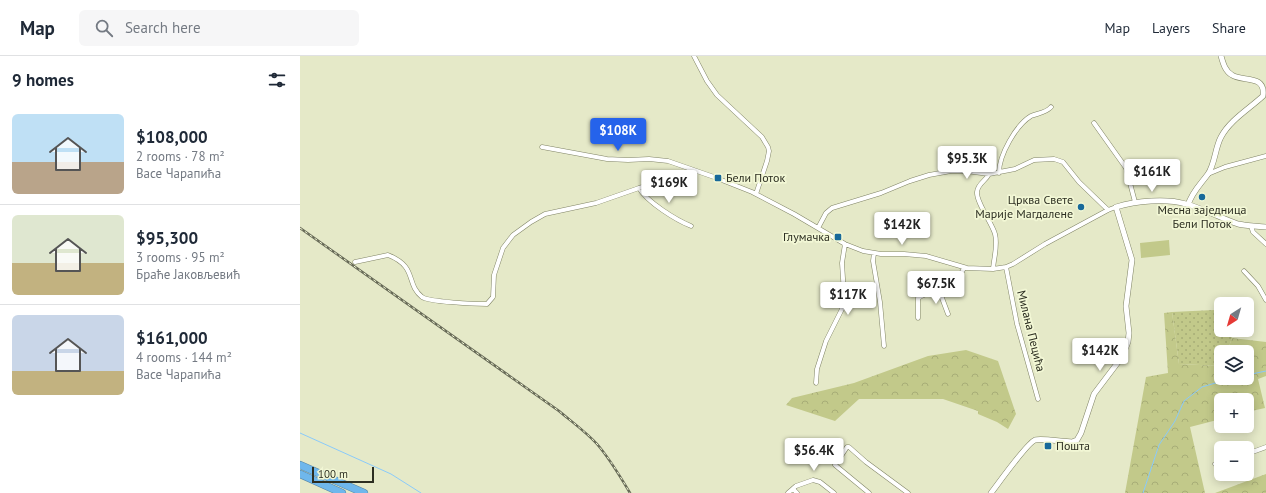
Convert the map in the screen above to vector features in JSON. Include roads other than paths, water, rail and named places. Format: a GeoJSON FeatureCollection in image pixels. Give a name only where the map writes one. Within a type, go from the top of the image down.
{"type":"FeatureCollection","features":[{"type":"Feature","properties":{"kind":"highway"},"geometry":{"type":"LineString","coordinates":[[300,465],[364,493]]}},
{"type":"Feature","properties":{"kind":"highway"},"geometry":{"type":"LineString","coordinates":[[300,474],[342,493]]}},
{"type":"Feature","properties":{"kind":"street"},"geometry":{"type":"LineString","coordinates":[[694,56],[707,81],[717,95],[762,137],[768,147],[769,151],[767,161],[756,194]]}},
{"type":"Feature","properties":{"kind":"street"},"geometry":{"type":"LineString","coordinates":[[1188,204],[1194,190],[1208,174],[1213,164],[1216,148],[1225,130],[1263,96],[1265,89],[1262,84],[1256,80],[1239,78],[1230,73],[1224,67],[1221,56]]}},
{"type":"Feature","properties":{"kind":"street"},"geometry":{"type":"LineString","coordinates":[[999,172],[1000,164],[1006,148],[1018,129],[1032,116],[1046,111],[1051,107]]}},
{"type":"Feature","properties":{"kind":"street"},"geometry":{"type":"LineString","coordinates":[[1094,123],[1126,168],[1135,202]]}},
{"type":"Feature","properties":{"kind":"street"},"geometry":{"type":"LineString","coordinates":[[542,147],[613,159],[649,159],[668,161],[756,194],[845,244],[874,253],[926,256],[964,268],[1006,267],[1108,210],[1135,202],[1188,204],[1238,224],[1266,226]]}},
{"type":"Feature","properties":{"kind":"street"},"geometry":{"type":"LineString","coordinates":[[1208,174],[1225,167],[1266,156]]}},
{"type":"Feature","properties":{"kind":"street"},"geometry":{"type":"LineString","coordinates":[[818,228],[826,214],[832,208],[881,193],[917,178],[966,171],[989,174],[1015,169],[1034,160],[1058,159],[1066,164],[1079,182],[1108,210]]}},
{"type":"Feature","properties":{"kind":"street"},"geometry":{"type":"LineString","coordinates":[[1213,164],[1225,167]]}},
{"type":"Feature","properties":{"kind":"street"},"geometry":{"type":"LineString","coordinates":[[355,262],[388,255],[406,265],[416,290],[425,298],[435,301],[487,304],[493,297],[494,275],[500,254],[513,235],[545,214],[596,203],[686,174],[690,169]]}},
{"type":"Feature","properties":{"kind":"street"},"geometry":{"type":"LineString","coordinates":[[989,174],[978,186],[977,194],[995,234],[996,243],[993,268]]}},
{"type":"Feature","properties":{"kind":"street"},"geometry":{"type":"LineString","coordinates":[[639,188],[649,200],[679,220],[691,226]]}},
{"type":"Feature","properties":{"kind":"street"},"geometry":{"type":"LineString","coordinates":[[991,493],[1033,441],[1072,442],[1076,440],[1081,433],[1094,394],[1116,366],[1126,349],[1129,333],[1126,306],[1132,260],[1116,207]]}},
{"type":"Feature","properties":{"kind":"street"},"geometry":{"type":"LineString","coordinates":[[1251,226],[1253,232],[1266,244]]}},
{"type":"Feature","properties":{"kind":"street"},"geometry":{"type":"LineString","coordinates":[[816,383],[817,369],[826,341],[844,307],[842,263],[845,244]]}},
{"type":"Feature","properties":{"kind":"street"},"geometry":{"type":"LineString","coordinates":[[874,253],[873,261],[880,302],[884,346]]}},
{"type":"Feature","properties":{"kind":"street","name":"Милана Пецића"},"geometry":{"type":"LineString","coordinates":[[1006,267],[1017,324],[1038,399]]}},
{"type":"Feature","properties":{"kind":"street"},"geometry":{"type":"LineString","coordinates":[[918,318],[918,298],[953,283],[964,268]]}},
{"type":"Feature","properties":{"kind":"street"},"geometry":{"type":"LineString","coordinates":[[1244,271],[1258,286],[1266,300]]}},
{"type":"Feature","properties":{"kind":"street"},"geometry":{"type":"LineString","coordinates":[[939,290],[948,314]]}},
{"type":"Feature","properties":{"kind":"street"},"geometry":{"type":"LineString","coordinates":[[869,493],[835,465],[846,448],[849,447],[866,462],[908,493]]}},
{"type":"Feature","properties":{"kind":"street"},"geometry":{"type":"LineString","coordinates":[[1254,451],[1266,447]]}},
{"type":"Feature","properties":{"kind":"street"},"geometry":{"type":"LineString","coordinates":[[788,493],[802,484],[814,480],[820,482],[834,493]]}},
{"type":"Feature","properties":{"kind":"street"},"geometry":{"type":"LineString","coordinates":[[793,489],[798,493]]}},
{"type":"Feature","properties":{"kind":"waterway","name":"Бели Поток"},"geometry":{"type":"LineString","coordinates":[[1254,374],[1266,371]]}},
{"type":"Feature","properties":{"kind":"waterway","name":"Бели Поток"},"geometry":{"type":"LineString","coordinates":[[1143,493],[1159,445],[1175,421],[1184,401],[1202,387],[1214,383]]}},
{"type":"Feature","properties":{"kind":"waterway","name":"Бели Поток"},"geometry":{"type":"LineString","coordinates":[[300,433],[391,474],[421,493]]}},
{"type":"Feature","properties":{"kind":"railway"},"geometry":{"type":"LineString","coordinates":[[300,228],[559,411],[584,431],[597,444],[611,462],[630,493]]}},
{"type":"Feature","properties":{"kind":"place","name":"Бели Поток"},"geometry":{"type":"Point","coordinates":[718,178]}},
{"type":"Feature","properties":{"kind":"place","name":"Месна заједница Бели Поток"},"geometry":{"type":"Point","coordinates":[1202,197]}},
{"type":"Feature","properties":{"kind":"place","name":"Црква Свете Марије Магдалене"},"geometry":{"type":"Point","coordinates":[1081,207]}},
{"type":"Feature","properties":{"kind":"place","name":"Глумачка"},"geometry":{"type":"Point","coordinates":[838,237]}},
{"type":"Feature","properties":{"kind":"place","name":"Пошта"},"geometry":{"type":"Point","coordinates":[1048,446]}}]}
